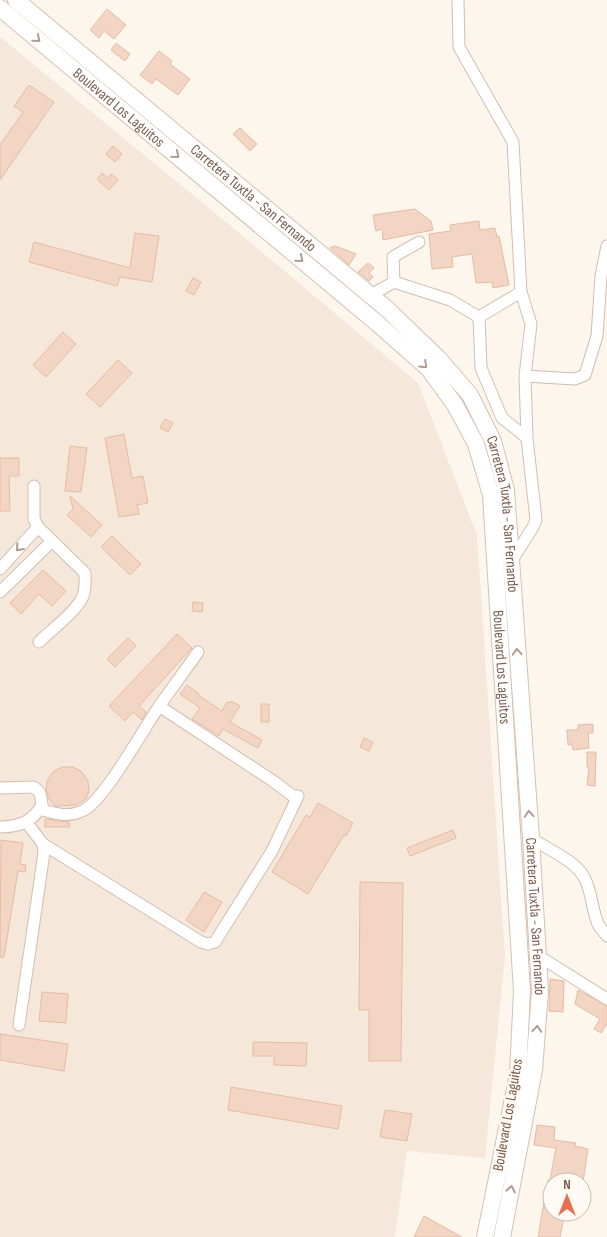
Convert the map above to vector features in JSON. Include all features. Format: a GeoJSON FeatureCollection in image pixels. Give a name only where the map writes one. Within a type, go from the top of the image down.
{"type":"FeatureCollection","features":[{"type":"Feature","properties":{"kind":"main road","name":"Carretera Tuxtla - San Fernando"},"geometry":{"type":"LineString","coordinates":[[16,0],[387,309],[439,359],[470,395],[493,441],[506,490],[531,838],[526,903],[537,955],[540,991],[534,1070],[502,1237]]}},
{"type":"Feature","properties":{"kind":"main road","name":"Boulevard Los Laguitos"},"geometry":{"type":"LineString","coordinates":[[0,8],[377,323],[428,369],[455,405],[476,444],[491,496],[526,903],[518,1074],[485,1237]]}},
{"type":"Feature","properties":{"kind":"street"},"geometry":{"type":"LineString","coordinates":[[458,0],[459,47],[513,142],[521,292],[531,324],[525,376],[526,438],[536,520],[533,528],[511,562]]}},
{"type":"Feature","properties":{"kind":"street"},"geometry":{"type":"LineString","coordinates":[[394,282],[393,257],[419,242]]}},
{"type":"Feature","properties":{"kind":"street"},"geometry":{"type":"LineString","coordinates":[[525,376],[574,379],[585,375],[597,336],[601,276],[607,246]]}},
{"type":"Feature","properties":{"kind":"street"},"geometry":{"type":"LineString","coordinates":[[371,296],[394,282],[450,300],[479,317]]}},
{"type":"Feature","properties":{"kind":"street"},"geometry":{"type":"LineString","coordinates":[[479,317],[521,292]]}},
{"type":"Feature","properties":{"kind":"street"},"geometry":{"type":"LineString","coordinates":[[479,317],[481,368],[502,418],[526,438]]}},
{"type":"Feature","properties":{"kind":"street"},"geometry":{"type":"LineString","coordinates":[[34,486],[34,519],[38,528],[84,572],[85,586],[82,598],[75,608],[39,642]]}},
{"type":"Feature","properties":{"kind":"street"},"geometry":{"type":"LineString","coordinates":[[0,569],[38,528]]}},
{"type":"Feature","properties":{"kind":"street"},"geometry":{"type":"LineString","coordinates":[[0,592],[52,540]]}},
{"type":"Feature","properties":{"kind":"street"},"geometry":{"type":"LineString","coordinates":[[40,809],[64,815],[74,814],[90,807],[104,790],[159,706],[198,652]]}},
{"type":"Feature","properties":{"kind":"street"},"geometry":{"type":"LineString","coordinates":[[27,823],[43,844],[201,942],[208,944],[215,942],[272,851],[298,796],[293,796],[273,780],[159,706]]}},
{"type":"Feature","properties":{"kind":"street"},"geometry":{"type":"LineString","coordinates":[[0,788],[30,787],[37,789],[42,804],[40,809],[27,823],[0,827]]}},
{"type":"Feature","properties":{"kind":"street"},"geometry":{"type":"LineString","coordinates":[[531,838],[560,854],[585,878],[598,924],[607,936]]}},
{"type":"Feature","properties":{"kind":"street"},"geometry":{"type":"LineString","coordinates":[[19,1025],[42,870],[43,844]]}},
{"type":"Feature","properties":{"kind":"street"},"geometry":{"type":"LineString","coordinates":[[537,955],[607,999]]}},
{"type":"Feature","properties":{"kind":"shaded area"},"geometry":{"type":"Polygon","coordinates":[[[0,37],[226,222],[418,383],[477,535],[505,956],[485,1158],[407,1151],[395,1237],[0,1237],[0,37]]]}},
{"type":"Feature","properties":{"kind":"building"},"geometry":{"type":"Polygon","coordinates":[[[107,9],[126,25],[114,39],[104,31],[99,38],[90,30],[107,9]]]}},
{"type":"Feature","properties":{"kind":"building"},"geometry":{"type":"Polygon","coordinates":[[[116,43],[130,54],[125,61],[111,50],[116,43]]]}},
{"type":"Feature","properties":{"kind":"building"},"geometry":{"type":"Polygon","coordinates":[[[159,51],[172,61],[170,64],[190,79],[178,95],[156,79],[152,84],[140,75],[159,51]]]}},
{"type":"Feature","properties":{"kind":"building"},"geometry":{"type":"Polygon","coordinates":[[[29,85],[54,102],[0,180],[0,145],[23,112],[14,106],[29,85]]]}},
{"type":"Feature","properties":{"kind":"building"},"geometry":{"type":"Polygon","coordinates":[[[240,128],[257,144],[250,151],[233,134],[240,128]]]}},
{"type":"Feature","properties":{"kind":"building"},"geometry":{"type":"Polygon","coordinates":[[[113,146],[122,154],[115,162],[106,154],[113,146]]]}},
{"type":"Feature","properties":{"kind":"building"},"geometry":{"type":"Polygon","coordinates":[[[102,173],[107,178],[111,174],[118,180],[109,190],[97,179],[102,173]]]}},
{"type":"Feature","properties":{"kind":"building"},"geometry":{"type":"Polygon","coordinates":[[[415,209],[431,221],[433,230],[383,240],[382,229],[376,231],[373,215],[415,209]]]}},
{"type":"Feature","properties":{"kind":"building"},"geometry":{"type":"Polygon","coordinates":[[[479,221],[480,230],[495,228],[497,237],[499,236],[509,285],[493,288],[492,282],[476,283],[472,254],[452,257],[453,267],[432,269],[429,234],[451,231],[450,225],[479,221]]]}},
{"type":"Feature","properties":{"kind":"building"},"geometry":{"type":"Polygon","coordinates":[[[135,233],[159,236],[152,282],[120,277],[117,286],[29,262],[34,242],[130,268],[135,233]]]}},
{"type":"Feature","properties":{"kind":"building"},"geometry":{"type":"Polygon","coordinates":[[[335,246],[356,254],[349,265],[330,248],[335,246]]]}},
{"type":"Feature","properties":{"kind":"building"},"geometry":{"type":"Polygon","coordinates":[[[368,263],[374,268],[369,273],[373,277],[369,281],[358,272],[368,263]]]}},
{"type":"Feature","properties":{"kind":"building"},"geometry":{"type":"Polygon","coordinates":[[[193,278],[201,282],[194,295],[186,291],[193,278]]]}},
{"type":"Feature","properties":{"kind":"building"},"geometry":{"type":"Polygon","coordinates":[[[63,332],[76,344],[46,377],[33,365],[63,332]]]}},
{"type":"Feature","properties":{"kind":"building"},"geometry":{"type":"Polygon","coordinates":[[[118,360],[132,373],[100,407],[86,394],[118,360]]]}},
{"type":"Feature","properties":{"kind":"building"},"geometry":{"type":"Polygon","coordinates":[[[165,419],[173,423],[168,432],[160,428],[165,419]]]}},
{"type":"Feature","properties":{"kind":"building"},"geometry":{"type":"Polygon","coordinates":[[[124,434],[132,478],[143,476],[148,503],[137,505],[139,514],[119,517],[105,438],[124,434]]]}},
{"type":"Feature","properties":{"kind":"building"},"geometry":{"type":"Polygon","coordinates":[[[70,446],[87,448],[81,492],[65,491],[70,446]]]}},
{"type":"Feature","properties":{"kind":"building"},"geometry":{"type":"Polygon","coordinates":[[[0,458],[19,458],[19,476],[9,476],[10,511],[0,511],[0,458]]]}},
{"type":"Feature","properties":{"kind":"building"},"geometry":{"type":"Polygon","coordinates":[[[70,496],[102,525],[91,537],[67,515],[73,509],[70,496]]]}},
{"type":"Feature","properties":{"kind":"building"},"geometry":{"type":"Polygon","coordinates":[[[112,536],[141,564],[130,575],[101,547],[112,536]]]}},
{"type":"Feature","properties":{"kind":"building"},"geometry":{"type":"Polygon","coordinates":[[[43,570],[66,591],[52,606],[39,594],[21,614],[10,603],[43,570]]]}},
{"type":"Feature","properties":{"kind":"building"},"geometry":{"type":"Polygon","coordinates":[[[193,602],[203,603],[202,612],[192,611],[193,602]]]}},
{"type":"Feature","properties":{"kind":"building"},"geometry":{"type":"Polygon","coordinates":[[[177,634],[192,648],[139,706],[146,712],[142,720],[133,712],[125,721],[109,706],[177,634]]]}},
{"type":"Feature","properties":{"kind":"building"},"geometry":{"type":"Polygon","coordinates":[[[128,638],[136,646],[115,667],[107,659],[128,638]]]}},
{"type":"Feature","properties":{"kind":"building"},"geometry":{"type":"Polygon","coordinates":[[[187,685],[222,711],[227,702],[230,703],[231,701],[240,706],[230,722],[262,740],[258,748],[223,729],[219,736],[192,719],[200,708],[180,694],[187,685]]]}},
{"type":"Feature","properties":{"kind":"building"},"geometry":{"type":"Polygon","coordinates":[[[261,704],[269,704],[269,722],[261,722],[261,704]]]}},
{"type":"Feature","properties":{"kind":"building"},"geometry":{"type":"Polygon","coordinates":[[[593,724],[593,733],[588,733],[589,748],[573,750],[572,744],[568,745],[567,730],[578,730],[578,725],[593,724]]]}},
{"type":"Feature","properties":{"kind":"building"},"geometry":{"type":"Polygon","coordinates":[[[364,738],[373,742],[369,751],[360,747],[364,738]]]}},
{"type":"Feature","properties":{"kind":"building"},"geometry":{"type":"Polygon","coordinates":[[[587,752],[596,752],[595,786],[587,785],[589,767],[587,767],[587,752]]]}},
{"type":"Feature","properties":{"kind":"building"},"geometry":{"type":"Polygon","coordinates":[[[62,767],[73,767],[82,772],[88,781],[89,791],[86,799],[76,805],[55,806],[49,799],[46,789],[47,781],[53,772],[62,767]]]}},
{"type":"Feature","properties":{"kind":"building"},"geometry":{"type":"Polygon","coordinates":[[[318,803],[353,823],[308,894],[272,872],[306,815],[310,817],[318,803]]]}},
{"type":"Feature","properties":{"kind":"building"},"geometry":{"type":"Polygon","coordinates":[[[45,819],[69,822],[70,827],[45,827],[45,819]]]}},
{"type":"Feature","properties":{"kind":"building"},"geometry":{"type":"Polygon","coordinates":[[[453,830],[456,838],[410,856],[407,848],[453,830]]]}},
{"type":"Feature","properties":{"kind":"building"},"geometry":{"type":"Polygon","coordinates":[[[1,840],[23,843],[20,864],[26,865],[25,872],[18,871],[4,957],[0,957],[1,840]]]}},
{"type":"Feature","properties":{"kind":"building"},"geometry":{"type":"Polygon","coordinates":[[[360,882],[403,883],[401,1061],[369,1061],[369,1010],[359,1010],[360,882]]]}},
{"type":"Feature","properties":{"kind":"building"},"geometry":{"type":"Polygon","coordinates":[[[204,892],[222,902],[204,932],[186,920],[204,892]]]}},
{"type":"Feature","properties":{"kind":"building"},"geometry":{"type":"Polygon","coordinates":[[[550,979],[564,981],[563,1012],[549,1011],[550,979]]]}},
{"type":"Feature","properties":{"kind":"building"},"geometry":{"type":"Polygon","coordinates":[[[578,990],[607,1006],[607,1024],[601,1033],[594,1029],[600,1019],[575,1004],[578,990]]]}},
{"type":"Feature","properties":{"kind":"building"},"geometry":{"type":"Polygon","coordinates":[[[42,992],[68,994],[66,1023],[39,1021],[42,992]]]}},
{"type":"Feature","properties":{"kind":"building"},"geometry":{"type":"Polygon","coordinates":[[[0,1034],[68,1044],[64,1071],[0,1060],[0,1034]]]}},
{"type":"Feature","properties":{"kind":"building"},"geometry":{"type":"Polygon","coordinates":[[[253,1042],[307,1043],[306,1066],[274,1065],[274,1056],[253,1056],[253,1042]]]}},
{"type":"Feature","properties":{"kind":"building"},"geometry":{"type":"Polygon","coordinates":[[[231,1087],[342,1106],[338,1129],[228,1110],[231,1087]]]}},
{"type":"Feature","properties":{"kind":"building"},"geometry":{"type":"Polygon","coordinates":[[[385,1110],[412,1114],[407,1141],[380,1137],[385,1110]]]}},
{"type":"Feature","properties":{"kind":"building"},"geometry":{"type":"Polygon","coordinates":[[[537,1125],[555,1127],[554,1140],[576,1143],[575,1146],[588,1149],[585,1172],[552,1172],[556,1148],[534,1145],[537,1125]]]}},
{"type":"Feature","properties":{"kind":"building"},"geometry":{"type":"Polygon","coordinates":[[[542,1214],[542,1222],[563,1222],[560,1237],[538,1237],[542,1214]]]}},
{"type":"Feature","properties":{"kind":"building"},"geometry":{"type":"Polygon","coordinates":[[[424,1216],[462,1237],[414,1237],[424,1216]]]}}]}
